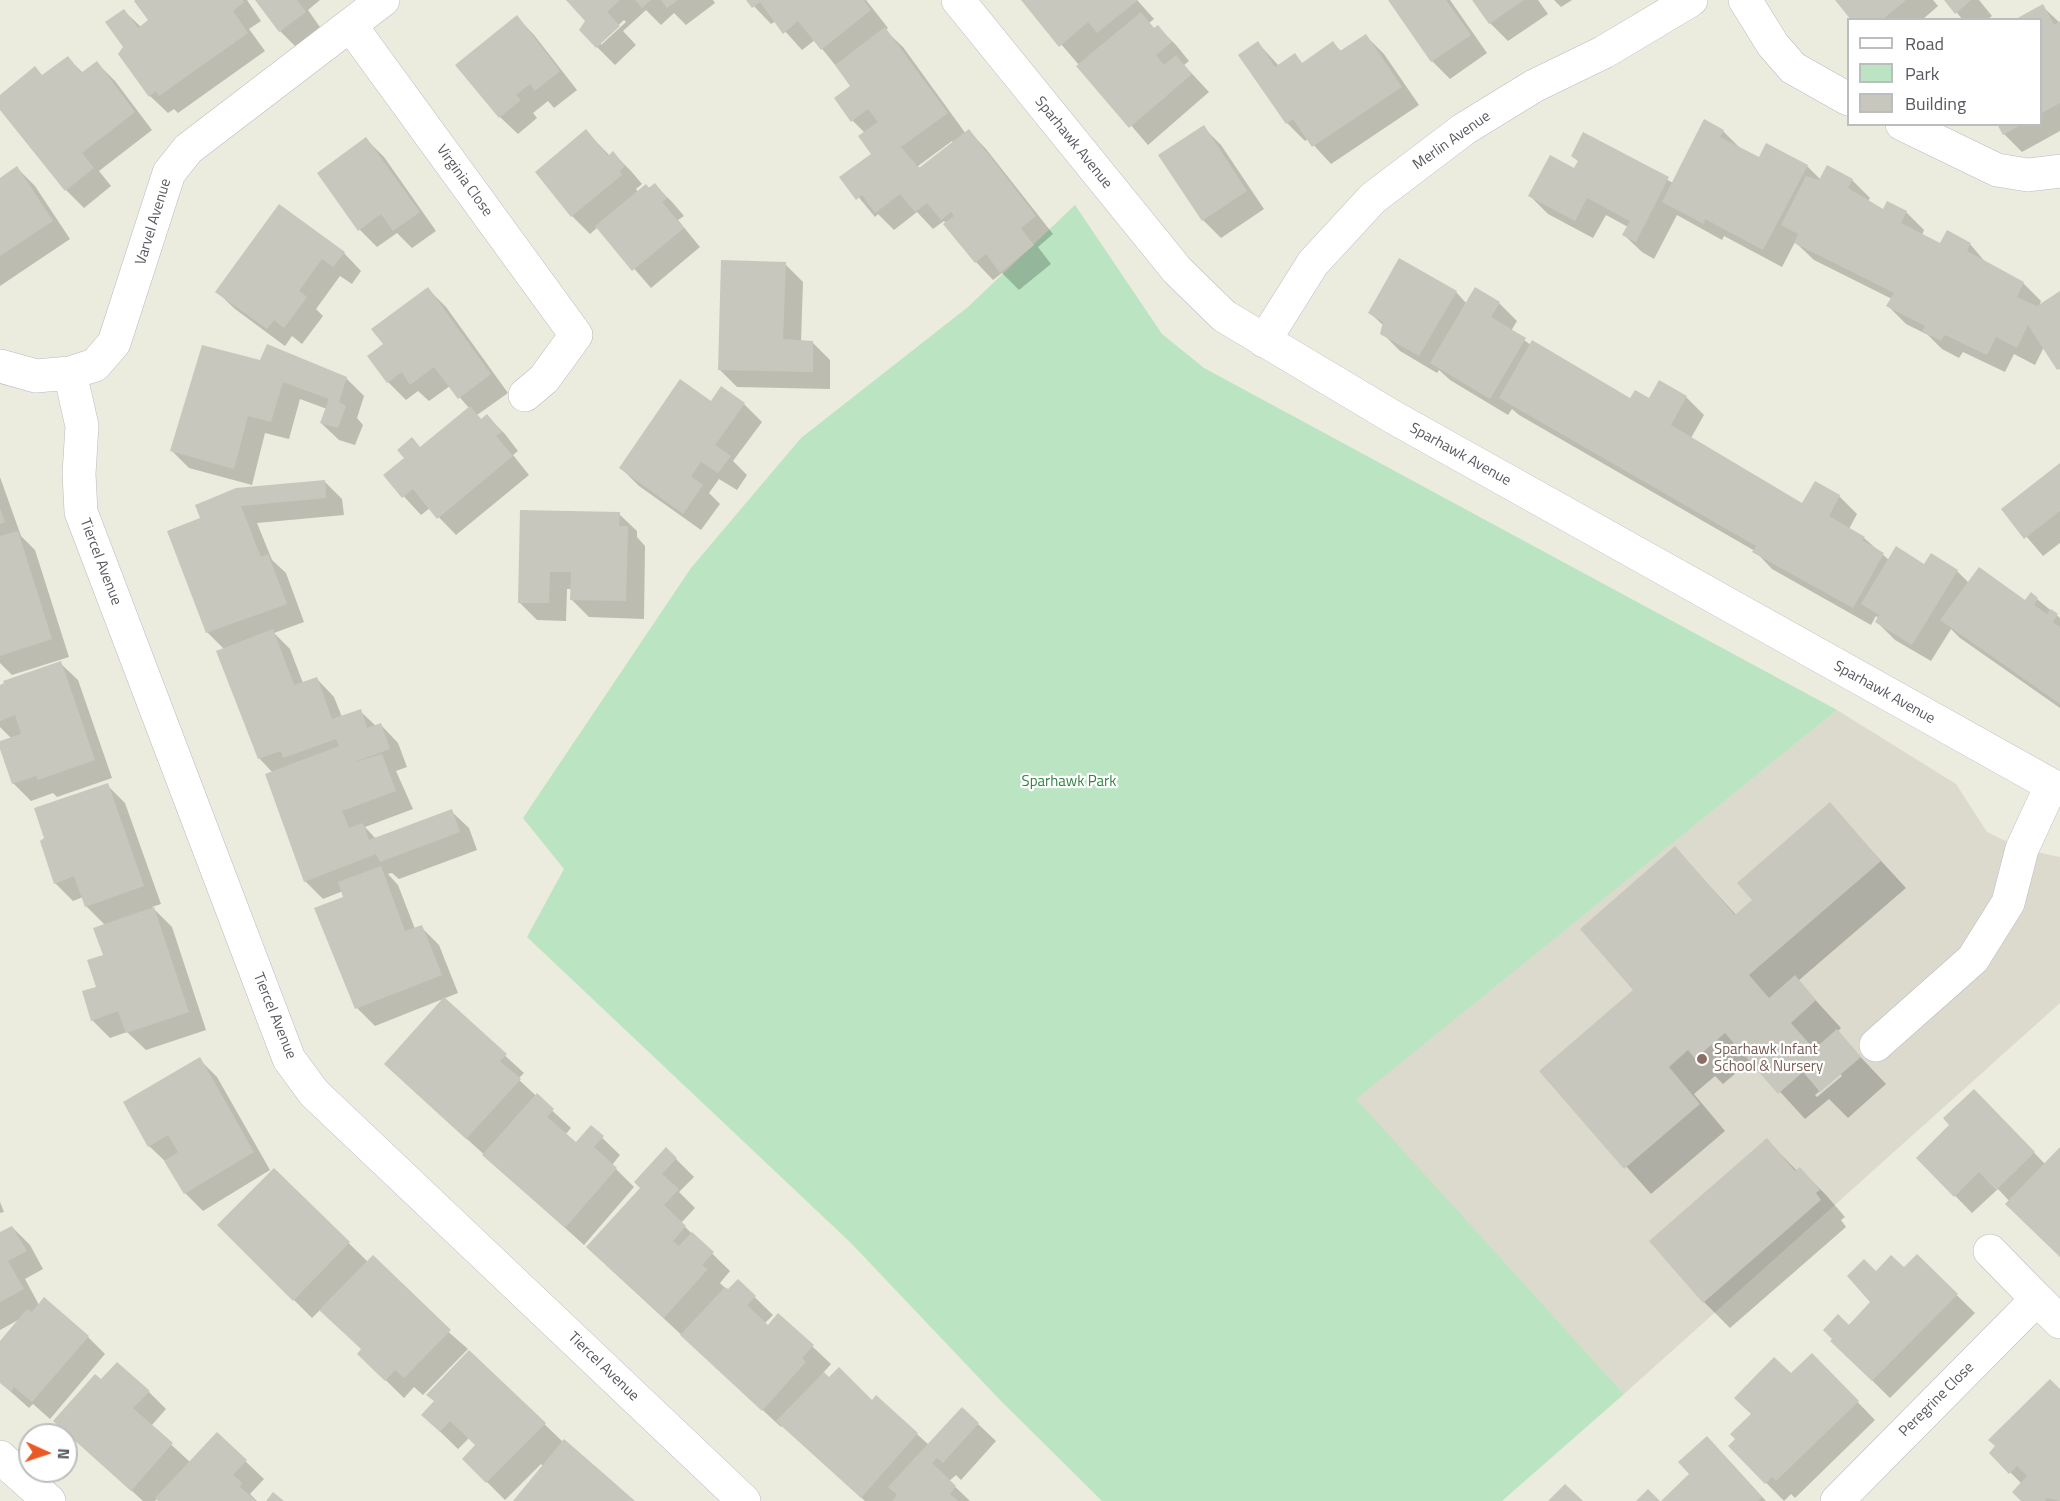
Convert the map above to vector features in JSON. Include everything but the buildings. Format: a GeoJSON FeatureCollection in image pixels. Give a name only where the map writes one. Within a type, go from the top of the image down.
{"type":"FeatureCollection","features":[{"type":"Feature","properties":{"kind":"street","name":"Varvel Avenue"},"geometry":{"type":"LineString","coordinates":[[0,366],[36,376],[70,373],[95,365],[114,343],[169,173],[188,149],[351,27],[383,0]]}},
{"type":"Feature","properties":{"kind":"street","name":"Sparhawk Avenue"},"geometry":{"type":"LineString","coordinates":[[958,0],[1177,270],[1224,316],[1413,429],[2056,788]]}},
{"type":"Feature","properties":{"kind":"street","name":"Merlin Avenue"},"geometry":{"type":"LineString","coordinates":[[1264,341],[1313,263],[1373,198],[1464,129],[1534,86],[1604,52],[1691,0]]}},
{"type":"Feature","properties":{"kind":"street"},"geometry":{"type":"LineString","coordinates":[[1745,0],[1773,45],[1793,68],[1847,98]]}},
{"type":"Feature","properties":{"kind":"street","name":"Virginia Close"},"geometry":{"type":"LineString","coordinates":[[351,27],[586,326],[544,379],[525,395]]}},
{"type":"Feature","properties":{"kind":"street"},"geometry":{"type":"LineString","coordinates":[[1906,126],[1997,170],[2028,175],[2060,172]]}},
{"type":"Feature","properties":{"kind":"street","name":"Tiercel Avenue"},"geometry":{"type":"LineString","coordinates":[[70,373],[82,426],[79,474],[81,512],[289,1059],[314,1093],[744,1501]]}},
{"type":"Feature","properties":{"kind":"street"},"geometry":{"type":"LineString","coordinates":[[1876,1045],[1973,959],[2008,903],[2022,849],[2056,788]]}},
{"type":"Feature","properties":{"kind":"street"},"geometry":{"type":"LineString","coordinates":[[1990,1251],[2060,1322]]}},
{"type":"Feature","properties":{"kind":"street","name":"Peregrine Close"},"geometry":{"type":"LineString","coordinates":[[1837,1501],[2037,1299]]}},
{"type":"Feature","properties":{"kind":"street"},"geometry":{"type":"LineString","coordinates":[[0,1456],[49,1501]]}},
{"type":"Feature","properties":{"kind":"shaded area","name":"Sparhawk Infant School & Nursery"},"geometry":{"type":"Polygon","coordinates":[[[1837,710],[1956,784],[1987,832],[2022,849],[2060,857],[2060,1003],[1624,1394],[1355,1099],[1837,710]]]}},
{"type":"Feature","properties":{"kind":"green space","name":"Sparhawk Park"},"geometry":{"type":"Polygon","coordinates":[[[1075,205],[1162,334],[1204,368],[1837,710],[1356,1099],[1624,1394],[1502,1501],[1102,1501],[999,1399],[851,1243],[527,937],[564,869],[523,818],[691,568],[801,438],[968,307],[1075,205]]]}},
{"type":"Feature","properties":{"kind":"place","name":"Sparhawk Infant School & Nursery"},"geometry":{"type":"Point","coordinates":[1702,1059]}}]}
